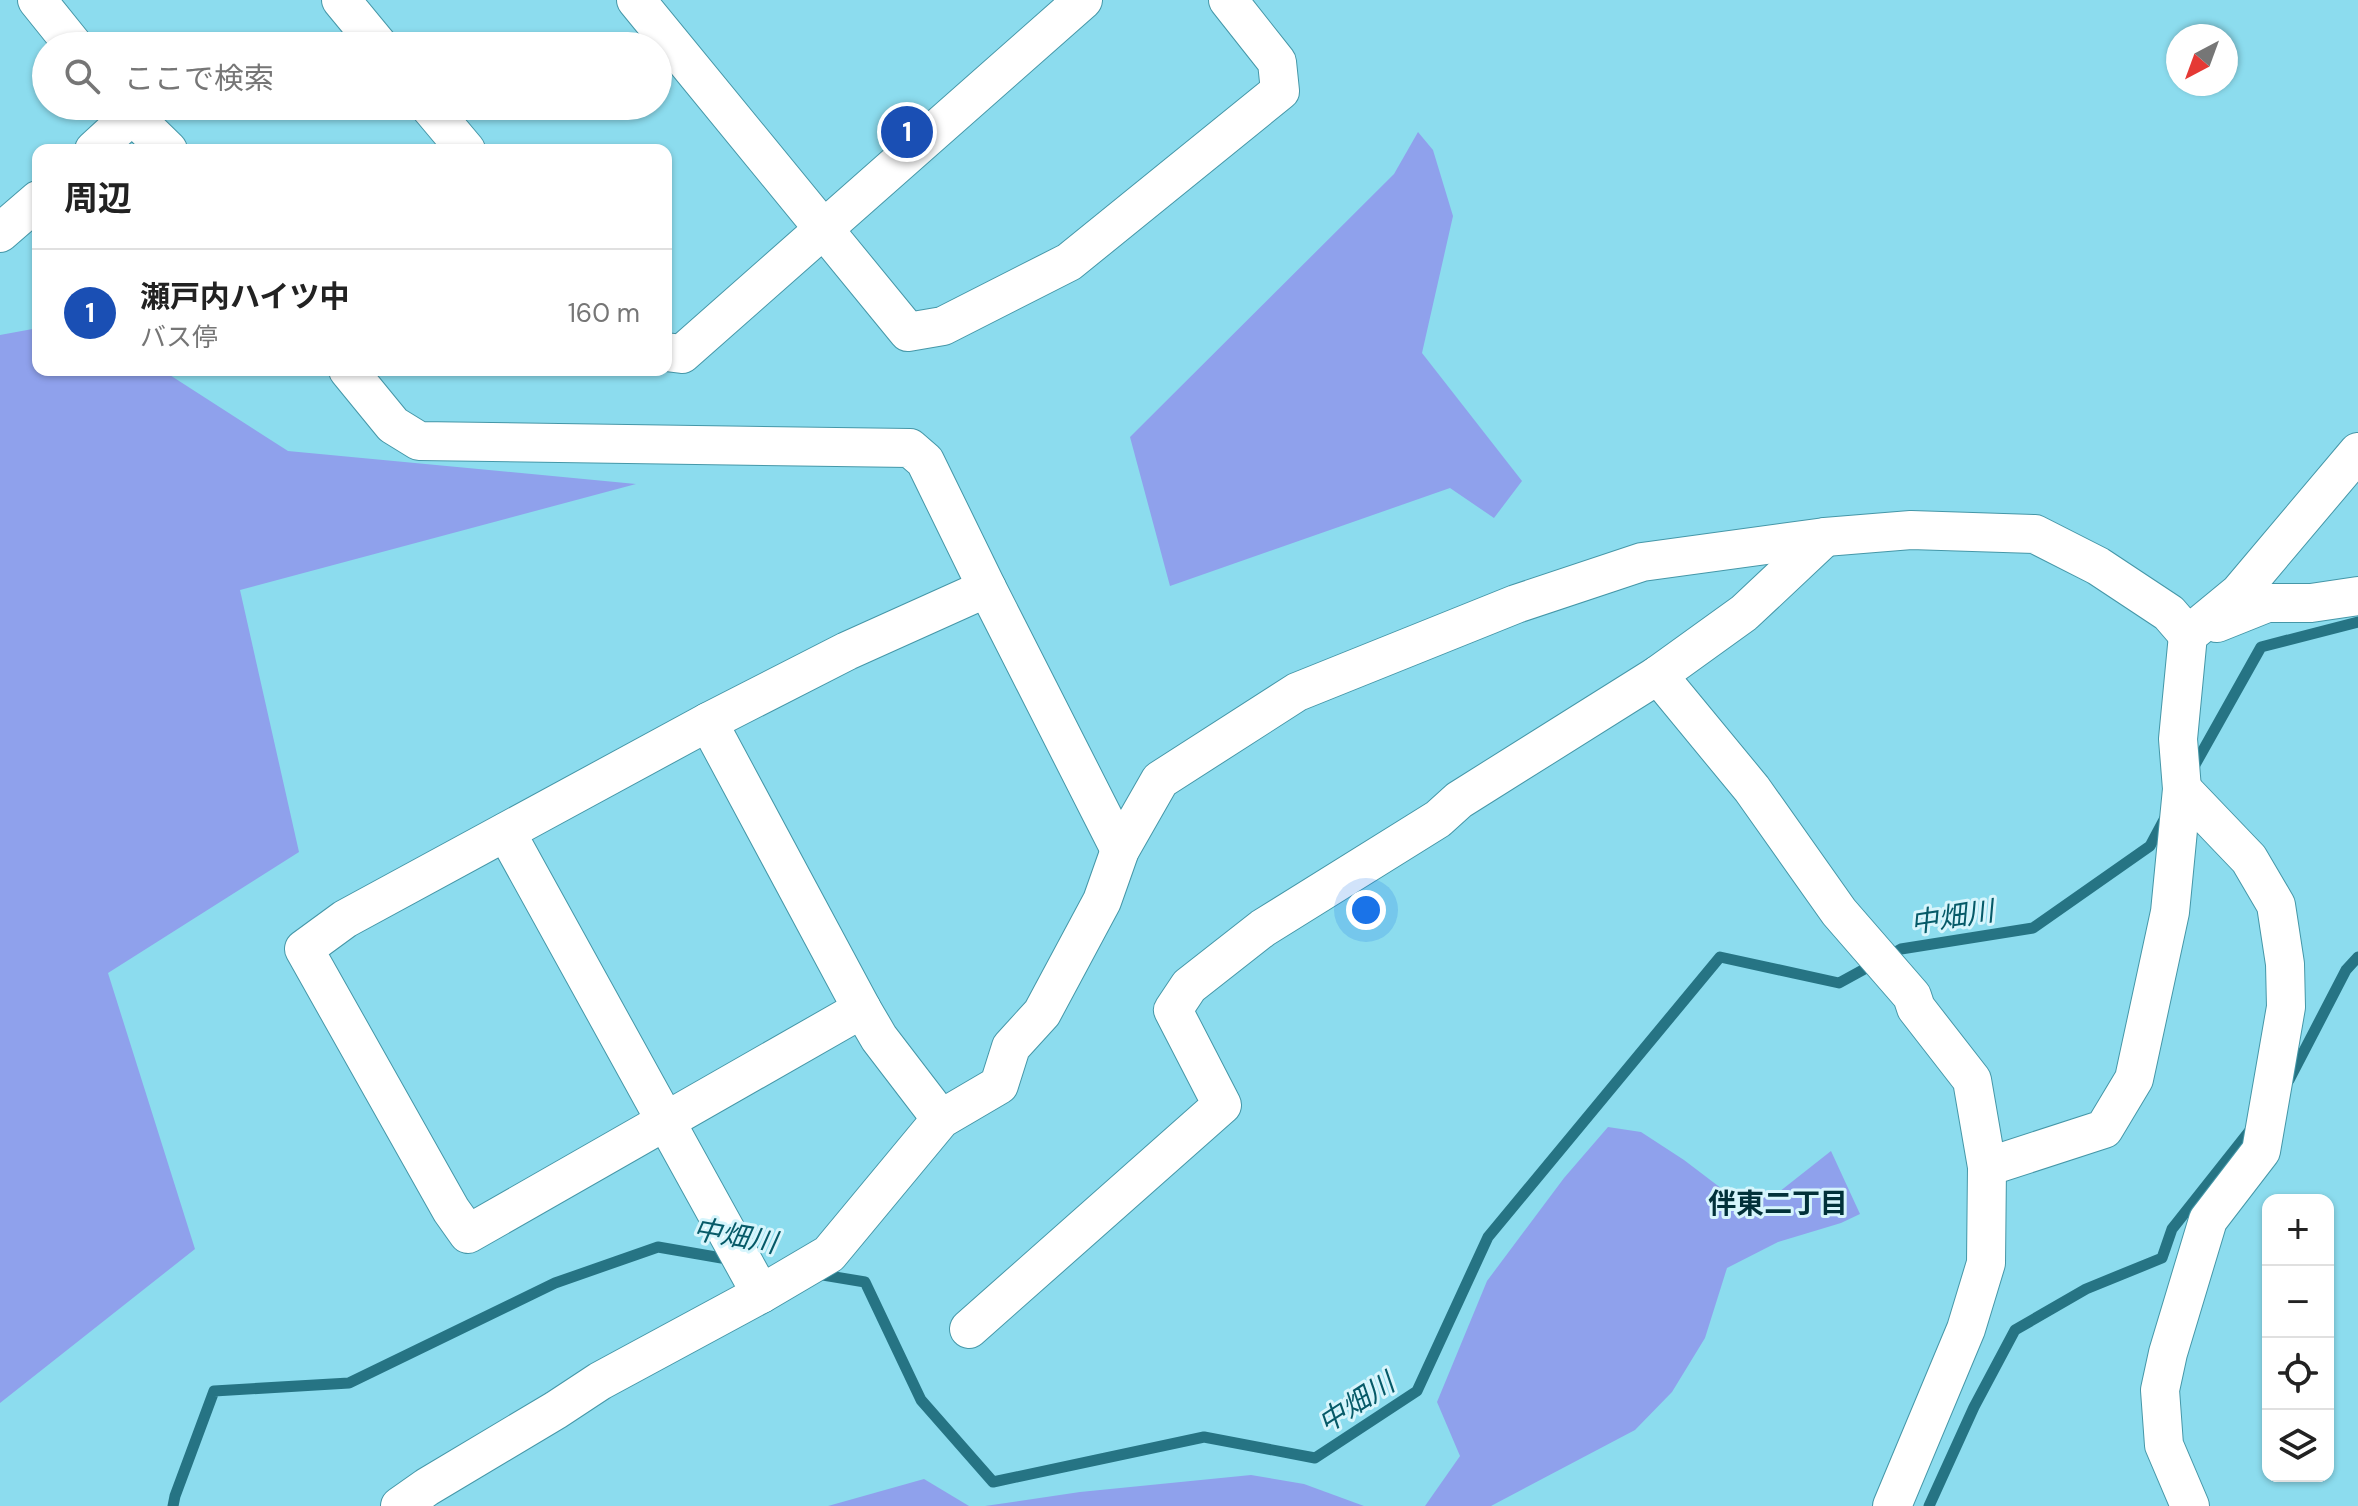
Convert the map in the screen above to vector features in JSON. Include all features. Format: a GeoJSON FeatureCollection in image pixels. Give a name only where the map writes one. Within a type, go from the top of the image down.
{"type":"FeatureCollection","features":[{"type":"Feature","properties":{"kind":"street"},"geometry":{"type":"LineString","coordinates":[[37,0],[63,32]]}},
{"type":"Feature","properties":{"kind":"street"},"geometry":{"type":"LineString","coordinates":[[341,0],[367,32]]}},
{"type":"Feature","properties":{"kind":"street"},"geometry":{"type":"LineString","coordinates":[[636,0],[662,32]]}},
{"type":"Feature","properties":{"kind":"street"},"geometry":{"type":"LineString","coordinates":[[672,353],[682,354],[1083,0]]}},
{"type":"Feature","properties":{"kind":"street"},"geometry":{"type":"LineString","coordinates":[[672,45],[908,332],[943,326],[1069,262],[1280,91],[1277,62],[1228,0]]}},
{"type":"Feature","properties":{"kind":"street"},"geometry":{"type":"LineString","coordinates":[[99,144],[119,120]]}},
{"type":"Feature","properties":{"kind":"street"},"geometry":{"type":"LineString","coordinates":[[136,120],[162,144]]}},
{"type":"Feature","properties":{"kind":"street"},"geometry":{"type":"LineString","coordinates":[[441,120],[461,144]]}},
{"type":"Feature","properties":{"kind":"street"},"geometry":{"type":"LineString","coordinates":[[0,233],[32,205]]}},
{"type":"Feature","properties":{"kind":"street"},"geometry":{"type":"LineString","coordinates":[[353,376],[393,425],[419,441],[910,448],[925,461],[1120,850]]}},
{"type":"Feature","properties":{"kind":"street"},"geometry":{"type":"LineString","coordinates":[[1987,1167],[2104,1129],[2134,1079],[2170,912],[2182,789],[2178,739],[2188,635],[2239,593],[2358,452]]}},
{"type":"Feature","properties":{"kind":"street"},"geometry":{"type":"LineString","coordinates":[[400,1506],[600,1381],[829,1254],[941,1119],[999,1085],[1011,1047],[1042,1013],[1102,901],[1120,850],[1160,780],[1297,692],[1516,604],[1642,562],[1825,537],[1911,530],[2035,534],[2098,566],[2169,613],[2188,635]]}},
{"type":"Feature","properties":{"kind":"street"},"geometry":{"type":"LineString","coordinates":[[969,1329],[1222,1105],[1173,1010],[1189,986],[1263,928],[1438,819],[1459,800],[1658,675],[1744,613],[1825,537]]}},
{"type":"Feature","properties":{"kind":"street"},"geometry":{"type":"LineString","coordinates":[[862,1009],[468,1234],[451,1210],[304,949],[345,919],[708,722],[847,651],[987,588]]}},
{"type":"Feature","properties":{"kind":"street"},"geometry":{"type":"LineString","coordinates":[[2188,635],[2267,603],[2311,603],[2358,596]]}},
{"type":"Feature","properties":{"kind":"street"},"geometry":{"type":"LineString","coordinates":[[1658,675],[1752,789],[1839,912],[1912,996],[1916,1008],[1972,1080],[1987,1167],[1986,1263],[1966,1329],[1892,1506]]}},
{"type":"Feature","properties":{"kind":"street"},"geometry":{"type":"LineString","coordinates":[[708,722],[879,1038],[941,1119]]}},
{"type":"Feature","properties":{"kind":"street"},"geometry":{"type":"LineString","coordinates":[[2182,789],[2249,859],[2276,905],[2285,964],[2286,1007],[2261,1151],[2208,1220],[2160,1390],[2164,1445],[2190,1506]]}},
{"type":"Feature","properties":{"kind":"street"},"geometry":{"type":"LineString","coordinates":[[506,832],[761,1294]]}},
{"type":"Feature","properties":{"kind":"shaded area"},"geometry":{"type":"Polygon","coordinates":[[[1418,132],[1433,150],[1453,216],[1422,353],[1522,481],[1494,518],[1450,488],[1170,586],[1130,437],[1394,174],[1418,132]]]}},
{"type":"Feature","properties":{"kind":"shaded area"},"geometry":{"type":"Polygon","coordinates":[[[32,329],[32,376],[171,376],[288,451],[636,484],[240,590],[299,852],[108,973],[195,1249],[0,1403],[0,335],[32,329]]]}},
{"type":"Feature","properties":{"kind":"shaded area"},"geometry":{"type":"Polygon","coordinates":[[[1608,1127],[1641,1132],[1734,1198],[1775,1195],[1831,1151],[1860,1214],[1778,1242],[1727,1268],[1705,1338],[1672,1392],[1635,1430],[1491,1506],[1425,1506],[1460,1456],[1437,1402],[1487,1281],[1564,1178],[1608,1127]]]}},
{"type":"Feature","properties":{"kind":"shaded area"},"geometry":{"type":"Polygon","coordinates":[[[1251,1475],[1304,1484],[1364,1506],[985,1506],[1080,1492],[1251,1475]]]}},
{"type":"Feature","properties":{"kind":"shaded area"},"geometry":{"type":"Polygon","coordinates":[[[924,1479],[969,1506],[828,1506],[924,1479]]]}},
{"type":"Feature","properties":{"kind":"waterway","name":"中畑川"},"geometry":{"type":"LineString","coordinates":[[2192,770],[2261,647],[2358,622]]}},
{"type":"Feature","properties":{"kind":"waterway","name":"中畑川"},"geometry":{"type":"LineString","coordinates":[[817,1274],[865,1282],[921,1400],[993,1482],[1204,1437],[1315,1458],[1417,1391],[1488,1237],[1720,957],[1839,983],[1901,949],[2033,928],[2150,846],[2166,816]]}},
{"type":"Feature","properties":{"kind":"waterway"},"geometry":{"type":"LineString","coordinates":[[2289,1080],[2346,970],[2358,957]]}},
{"type":"Feature","properties":{"kind":"waterway"},"geometry":{"type":"LineString","coordinates":[[1929,1506],[1974,1407],[2015,1330],[2086,1289],[2162,1258],[2172,1229],[2252,1128]]}},
{"type":"Feature","properties":{"kind":"waterway","name":"中畑川"},"geometry":{"type":"LineString","coordinates":[[173,1506],[214,1391],[349,1383],[555,1283],[658,1247],[733,1260]]}},
{"type":"Feature","properties":{"kind":"place","name":"瀬戸内ハイツ中"},"geometry":{"type":"Point","coordinates":[907,132]}},
{"type":"Feature","properties":{"kind":"district","name":"伴東二丁目"},"geometry":{"type":"Point","coordinates":[1778,1203]}}]}
